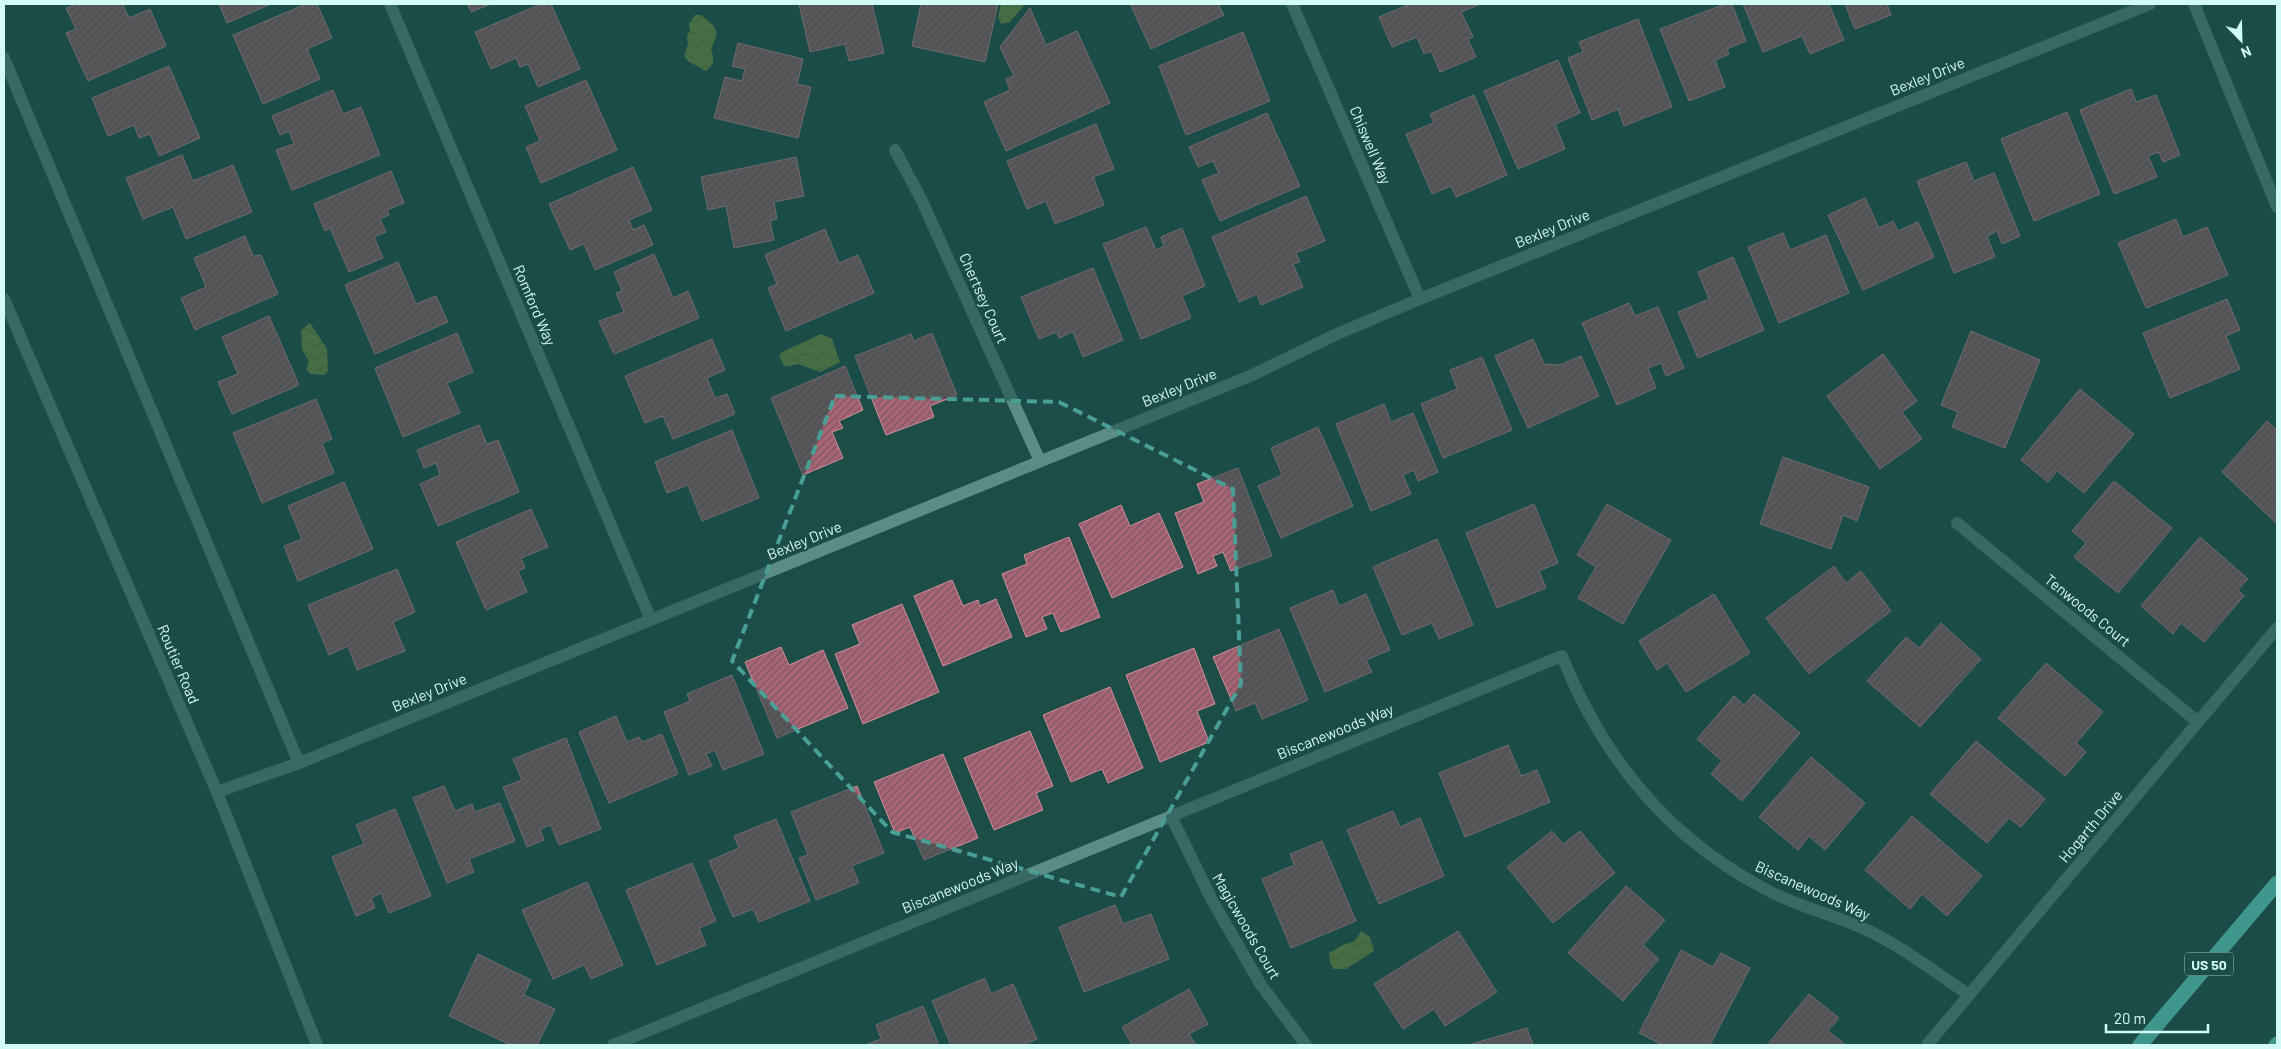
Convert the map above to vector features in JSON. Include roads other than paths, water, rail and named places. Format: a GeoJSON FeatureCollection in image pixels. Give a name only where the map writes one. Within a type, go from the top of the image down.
{"type":"FeatureCollection","features":[{"type":"Feature","properties":{"kind":"highway","name":"US 50"},"geometry":{"type":"LineString","coordinates":[[2140,1045],[2277,882]]}},
{"type":"Feature","properties":{"kind":"street","name":"Romford Way"},"geometry":{"type":"LineString","coordinates":[[390,4],[651,620]]}},
{"type":"Feature","properties":{"kind":"street","name":"Chiswell Way"},"geometry":{"type":"LineString","coordinates":[[1292,4],[1420,299]]}},
{"type":"Feature","properties":{"kind":"street","name":"Bexley Drive"},"geometry":{"type":"LineString","coordinates":[[217,792],[299,763],[1250,376],[1337,334],[1420,299],[2150,4]]}},
{"type":"Feature","properties":{"kind":"street"},"geometry":{"type":"LineString","coordinates":[[2194,4],[2277,207]]}},
{"type":"Feature","properties":{"kind":"street"},"geometry":{"type":"LineString","coordinates":[[4,58],[299,763]]}},
{"type":"Feature","properties":{"kind":"street","name":"Chertsey Court"},"geometry":{"type":"LineString","coordinates":[[895,150],[921,199],[1040,461]]}},
{"type":"Feature","properties":{"kind":"street","name":"Routier Road"},"geometry":{"type":"LineString","coordinates":[[4,299],[217,792],[317,1045]]}},
{"type":"Feature","properties":{"kind":"street","name":"Tenwoods Court"},"geometry":{"type":"LineString","coordinates":[[1957,523],[2198,722]]}},
{"type":"Feature","properties":{"kind":"street","name":"Hogarth Drive"},"geometry":{"type":"LineString","coordinates":[[1927,1045],[2277,628]]}},
{"type":"Feature","properties":{"kind":"street","name":"Biscanewoods Way"},"geometry":{"type":"LineString","coordinates":[[613,1045],[1562,656],[1586,709],[1608,748],[1629,777],[1679,830],[1738,874],[1779,895],[1877,935],[1969,995]]}},
{"type":"Feature","properties":{"kind":"street","name":"Magicwoods Court"},"geometry":{"type":"LineString","coordinates":[[1171,816],[1213,902],[1261,986],[1306,1045]]}},
{"type":"Feature","properties":{"kind":"water"},"geometry":{"type":"Polygon","coordinates":[[[1001,4],[1025,4],[1010,22],[1001,24],[998,17],[1001,4]]]}},
{"type":"Feature","properties":{"kind":"water"},"geometry":{"type":"Polygon","coordinates":[[[695,15],[701,15],[714,26],[717,34],[711,50],[713,62],[706,71],[688,61],[684,56],[688,44],[689,24],[695,15]]]}},
{"type":"Feature","properties":{"kind":"water"},"geometry":{"type":"Polygon","coordinates":[[[310,323],[327,349],[328,371],[324,375],[310,374],[306,368],[309,362],[302,349],[301,330],[310,323]]]}},
{"type":"Feature","properties":{"kind":"water"},"geometry":{"type":"Polygon","coordinates":[[[821,334],[832,339],[840,362],[820,372],[798,364],[785,367],[779,356],[782,352],[821,334]]]}},
{"type":"Feature","properties":{"kind":"water"},"geometry":{"type":"Polygon","coordinates":[[[1361,931],[1370,937],[1374,951],[1346,969],[1334,969],[1330,963],[1329,953],[1355,941],[1361,931]]]}}]}
